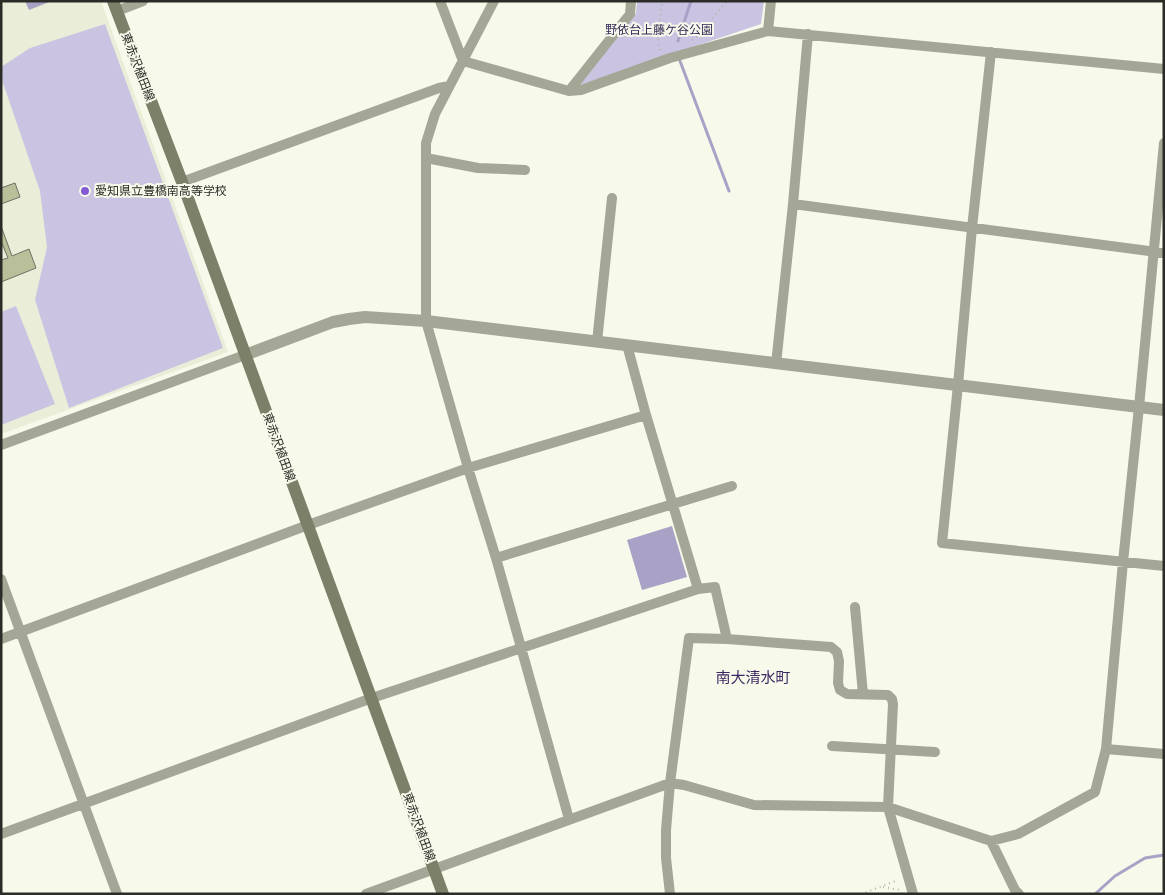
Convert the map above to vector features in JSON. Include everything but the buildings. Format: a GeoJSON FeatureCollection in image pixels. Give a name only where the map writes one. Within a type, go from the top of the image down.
{"type":"FeatureCollection","features":[{"type":"Feature","properties":{"kind":"main road","name":"東赤沢植田線"},"geometry":{"type":"LineString","coordinates":[[115,6],[182,182],[443,894]]}},
{"type":"Feature","properties":{"kind":"street"},"geometry":{"type":"LineString","coordinates":[[115,6],[143,1]]}},
{"type":"Feature","properties":{"kind":"street"},"geometry":{"type":"LineString","coordinates":[[440,1],[463,61]]}},
{"type":"Feature","properties":{"kind":"street"},"geometry":{"type":"LineString","coordinates":[[494,1],[448,86],[435,114],[426,143],[426,321],[522,647],[569,820]]}},
{"type":"Feature","properties":{"kind":"street"},"geometry":{"type":"LineString","coordinates":[[569,91],[630,14],[631,1]]}},
{"type":"Feature","properties":{"kind":"street"},"geometry":{"type":"LineString","coordinates":[[768,30],[771,1]]}},
{"type":"Feature","properties":{"kind":"street"},"geometry":{"type":"LineString","coordinates":[[463,61],[569,91],[581,90],[670,58],[768,30],[1164,69]]}},
{"type":"Feature","properties":{"kind":"street"},"geometry":{"type":"LineString","coordinates":[[776,364],[808,34]]}},
{"type":"Feature","properties":{"kind":"street"},"geometry":{"type":"LineString","coordinates":[[991,52],[942,543],[1164,566]]}},
{"type":"Feature","properties":{"kind":"street"},"geometry":{"type":"LineString","coordinates":[[182,182],[448,86]]}},
{"type":"Feature","properties":{"kind":"street"},"geometry":{"type":"LineString","coordinates":[[366,894],[670,783],[684,785],[754,805],[888,807],[991,841],[1018,834],[1095,792],[1106,749],[1139,407],[1159,252],[1164,143]]}},
{"type":"Feature","properties":{"kind":"street"},"geometry":{"type":"LineString","coordinates":[[426,158],[478,168],[525,170]]}},
{"type":"Feature","properties":{"kind":"street"},"geometry":{"type":"LineString","coordinates":[[598,342],[612,198]]}},
{"type":"Feature","properties":{"kind":"street"},"geometry":{"type":"LineString","coordinates":[[793,204],[1159,252]]}},
{"type":"Feature","properties":{"kind":"street"},"geometry":{"type":"LineString","coordinates":[[1,444],[333,322],[365,317],[426,321],[1164,410]]}},
{"type":"Feature","properties":{"kind":"street"},"geometry":{"type":"LineString","coordinates":[[627,345],[698,589]]}},
{"type":"Feature","properties":{"kind":"street"},"geometry":{"type":"LineString","coordinates":[[1,639],[468,468],[646,415]]}},
{"type":"Feature","properties":{"kind":"street"},"geometry":{"type":"LineString","coordinates":[[496,558],[732,486]]}},
{"type":"Feature","properties":{"kind":"street"},"geometry":{"type":"LineString","coordinates":[[1,580],[117,894]]}},
{"type":"Feature","properties":{"kind":"street"},"geometry":{"type":"LineString","coordinates":[[1,834],[372,698],[698,589],[715,587],[727,638]]}},
{"type":"Feature","properties":{"kind":"street"},"geometry":{"type":"LineString","coordinates":[[854,607],[863,694]]}},
{"type":"Feature","properties":{"kind":"street"},"geometry":{"type":"LineString","coordinates":[[670,894],[666,858],[666,830],[670,783],[689,638],[727,638],[831,647],[837,652],[840,690],[847,694],[888,695],[892,699],[888,807],[913,894]]}},
{"type":"Feature","properties":{"kind":"street"},"geometry":{"type":"LineString","coordinates":[[832,746],[935,752]]}},
{"type":"Feature","properties":{"kind":"street"},"geometry":{"type":"LineString","coordinates":[[1106,749],[1164,754]]}},
{"type":"Feature","properties":{"kind":"street"},"geometry":{"type":"LineString","coordinates":[[991,841],[1015,890],[1019,894]]}},
{"type":"Feature","properties":{"kind":"path"},"geometry":{"type":"LineString","coordinates":[[662,1],[658,42],[660,50],[666,51]]}},
{"type":"Feature","properties":{"kind":"path"},"geometry":{"type":"LineString","coordinates":[[688,43],[698,36],[727,1]]}},
{"type":"Feature","properties":{"kind":"path"},"geometry":{"type":"LineString","coordinates":[[861,894],[908,877]]}},
{"type":"Feature","properties":{"kind":"path"},"geometry":{"type":"LineString","coordinates":[[881,886],[900,890],[900,894]]}},
{"type":"Feature","properties":{"kind":"shaded area","name":"愛知県立豊橋南高等学校"},"geometry":{"type":"Polygon","coordinates":[[[1,1],[101,1],[228,352],[1,434],[1,1]]]}},
{"type":"Feature","properties":{"kind":"shaded area"},"geometry":{"type":"Polygon","coordinates":[[[25,1],[52,1],[29,10],[25,1]]]}},
{"type":"Feature","properties":{"kind":"shaded area"},"geometry":{"type":"Polygon","coordinates":[[[672,526],[687,577],[642,590],[627,540],[672,526]]]}},
{"type":"Feature","properties":{"kind":"green space","name":"野依台上藤ケ谷公園"},"geometry":{"type":"Polygon","coordinates":[[[637,1],[764,1],[761,24],[577,86],[636,13],[637,1]]]}},
{"type":"Feature","properties":{"kind":"green space","name":"愛知県立豊橋南高等学校"},"geometry":{"type":"Polygon","coordinates":[[[105,24],[223,348],[69,408],[35,300],[47,247],[40,191],[3,83],[1,67],[30,48],[105,24]]]}},
{"type":"Feature","properties":{"kind":"green space"},"geometry":{"type":"Polygon","coordinates":[[[16,306],[55,404],[1,425],[1,312],[16,306]]]}},
{"type":"Feature","properties":{"kind":"waterway"},"geometry":{"type":"LineString","coordinates":[[678,41],[691,1]]}},
{"type":"Feature","properties":{"kind":"waterway"},"geometry":{"type":"LineString","coordinates":[[680,61],[729,191]]}},
{"type":"Feature","properties":{"kind":"waterway"},"geometry":{"type":"LineString","coordinates":[[1095,894],[1115,876],[1145,858],[1164,855]]}},
{"type":"Feature","properties":{"kind":"place","name":"愛知県立豊橋南高等学校"},"geometry":{"type":"Point","coordinates":[85,191]}},
{"type":"Feature","properties":{"kind":"district","name":"南大清水町"},"geometry":{"type":"Point","coordinates":[753,678]}}]}
